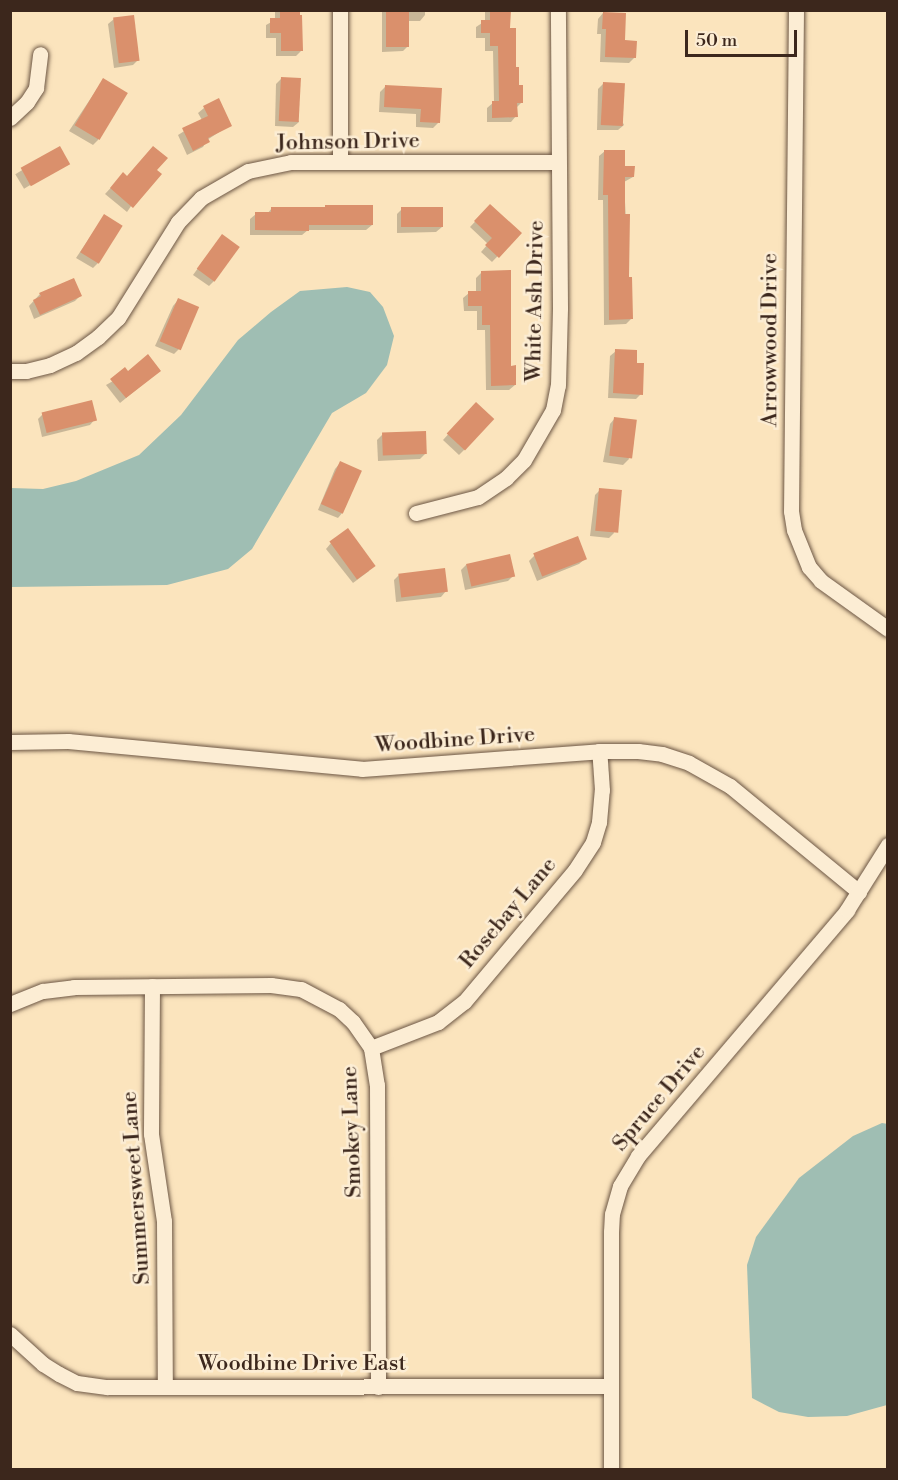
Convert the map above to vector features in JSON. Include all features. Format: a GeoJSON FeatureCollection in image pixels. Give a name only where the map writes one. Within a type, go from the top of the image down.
{"type":"FeatureCollection","features":[{"type":"Feature","properties":{"kind":"street"},"geometry":{"type":"LineString","coordinates":[[340,10],[340,162]]}},
{"type":"Feature","properties":{"kind":"street","name":"White Ash Drive"},"geometry":{"type":"LineString","coordinates":[[416,513],[478,497],[506,478],[524,460],[544,430],[553,410],[559,367],[558,10]]}},
{"type":"Feature","properties":{"kind":"street","name":"Arrowwood Drive"},"geometry":{"type":"LineString","coordinates":[[796,10],[791,511],[801,551],[821,581],[888,629]]}},
{"type":"Feature","properties":{"kind":"street"},"geometry":{"type":"LineString","coordinates":[[10,118],[27,102],[36,88],[40,54]]}},
{"type":"Feature","properties":{"kind":"street","name":"Johnson Drive"},"geometry":{"type":"LineString","coordinates":[[10,371],[26,371],[50,365],[76,353],[98,337],[118,318],[178,222],[201,198],[228,180],[271,165],[340,162],[558,162]]}},
{"type":"Feature","properties":{"kind":"street","name":"Woodbine Drive"},"geometry":{"type":"LineString","coordinates":[[10,742],[68,741],[362,769],[600,751],[638,751],[662,754],[688,763],[730,786],[859,892]]}},
{"type":"Feature","properties":{"kind":"street","name":"Rosebay Lane"},"geometry":{"type":"LineString","coordinates":[[371,1048],[438,1022],[464,1002],[575,870],[593,842],[600,822],[603,790],[600,751]]}},
{"type":"Feature","properties":{"kind":"street","name":"Spruce Drive"},"geometry":{"type":"LineString","coordinates":[[611,1470],[611,1232],[612,1214],[620,1186],[638,1156],[834,927],[888,845]]}},
{"type":"Feature","properties":{"kind":"street","name":"Smokey Lane"},"geometry":{"type":"LineString","coordinates":[[10,1004],[43,991],[74,987],[271,985],[301,989],[339,1009],[353,1022],[371,1048],[377,1086],[378,1386]]}},
{"type":"Feature","properties":{"kind":"street","name":"Summersweet Lane"},"geometry":{"type":"LineString","coordinates":[[152,986],[152,1134],[164,1221],[165,1387]]}},
{"type":"Feature","properties":{"kind":"street","name":"Woodbine Drive East"},"geometry":{"type":"LineString","coordinates":[[10,1334],[44,1364],[77,1383],[107,1387],[611,1386]]}},
{"type":"Feature","properties":{"kind":"water"},"geometry":{"type":"Polygon","coordinates":[[[347,287],[370,292],[383,307],[394,336],[387,365],[366,393],[332,413],[252,549],[228,569],[167,585],[11,587],[11,488],[43,489],[76,481],[139,455],[181,415],[238,340],[271,312],[300,291],[347,287]]]}},
{"type":"Feature","properties":{"kind":"water"},"geometry":{"type":"Polygon","coordinates":[[[882,1123],[888,1124],[887,1405],[847,1416],[808,1417],[779,1412],[752,1398],[747,1265],[756,1237],[799,1178],[853,1136],[882,1123]]]}},
{"type":"Feature","properties":{"kind":"building"},"geometry":{"type":"Polygon","coordinates":[[[280,10],[300,10],[303,51],[281,51],[281,33],[270,33],[270,18],[280,18],[280,10]]]}},
{"type":"Feature","properties":{"kind":"building"},"geometry":{"type":"Polygon","coordinates":[[[386,10],[409,10],[409,47],[386,47],[386,10]]]}},
{"type":"Feature","properties":{"kind":"building"},"geometry":{"type":"Polygon","coordinates":[[[490,10],[511,10],[510,28],[516,28],[516,67],[519,67],[519,85],[523,85],[523,103],[517,103],[518,117],[492,118],[492,101],[499,101],[498,46],[490,46],[490,33],[481,33],[481,20],[490,20],[490,10]]]}},
{"type":"Feature","properties":{"kind":"building"},"geometry":{"type":"Polygon","coordinates":[[[603,12],[626,13],[625,40],[637,41],[636,58],[605,57],[606,29],[602,29],[603,12]]]}},
{"type":"Feature","properties":{"kind":"building"},"geometry":{"type":"Polygon","coordinates":[[[134,15],[140,61],[119,63],[113,18],[134,15]]]}},
{"type":"Feature","properties":{"kind":"building"},"geometry":{"type":"Polygon","coordinates":[[[281,77],[301,78],[299,122],[279,121],[281,77]]]}},
{"type":"Feature","properties":{"kind":"building"},"geometry":{"type":"Polygon","coordinates":[[[103,78],[128,93],[100,140],[75,125],[103,78]]]}},
{"type":"Feature","properties":{"kind":"building"},"geometry":{"type":"Polygon","coordinates":[[[603,82],[625,83],[623,126],[601,125],[603,82]]]}},
{"type":"Feature","properties":{"kind":"building"},"geometry":{"type":"Polygon","coordinates":[[[385,85],[442,88],[440,123],[420,122],[421,109],[384,107],[385,85]]]}},
{"type":"Feature","properties":{"kind":"building"},"geometry":{"type":"Polygon","coordinates":[[[219,98],[232,126],[208,138],[210,142],[193,151],[182,128],[208,116],[203,106],[219,98]]]}},
{"type":"Feature","properties":{"kind":"building"},"geometry":{"type":"Polygon","coordinates":[[[60,146],[70,164],[31,186],[21,168],[60,146]]]}},
{"type":"Feature","properties":{"kind":"building"},"geometry":{"type":"Polygon","coordinates":[[[153,146],[168,158],[157,170],[162,174],[133,208],[110,188],[123,172],[127,176],[153,146]]]}},
{"type":"Feature","properties":{"kind":"building"},"geometry":{"type":"Polygon","coordinates":[[[604,150],[625,150],[625,166],[635,166],[634,177],[625,177],[625,214],[630,214],[629,277],[632,277],[633,319],[609,320],[608,195],[603,195],[604,150]]]}},
{"type":"Feature","properties":{"kind":"building"},"geometry":{"type":"Polygon","coordinates":[[[490,204],[522,233],[499,258],[485,245],[492,238],[474,221],[490,204]]]}},
{"type":"Feature","properties":{"kind":"building"},"geometry":{"type":"Polygon","coordinates":[[[325,205],[373,205],[373,225],[309,225],[309,231],[255,230],[255,212],[271,212],[271,207],[325,207],[325,205]]]}},
{"type":"Feature","properties":{"kind":"building"},"geometry":{"type":"Polygon","coordinates":[[[401,207],[443,207],[443,227],[401,227],[401,207]]]}},
{"type":"Feature","properties":{"kind":"building"},"geometry":{"type":"Polygon","coordinates":[[[104,214],[123,226],[99,264],[80,252],[104,214]]]}},
{"type":"Feature","properties":{"kind":"building"},"geometry":{"type":"Polygon","coordinates":[[[222,234],[240,247],[215,282],[197,269],[222,234]]]}},
{"type":"Feature","properties":{"kind":"building"},"geometry":{"type":"Polygon","coordinates":[[[511,270],[511,366],[516,365],[516,385],[491,386],[490,325],[482,325],[482,306],[468,306],[468,291],[481,291],[481,271],[511,270]]]}},
{"type":"Feature","properties":{"kind":"building"},"geometry":{"type":"Polygon","coordinates":[[[74,278],[82,296],[40,315],[33,300],[41,296],[39,293],[74,278]]]}},
{"type":"Feature","properties":{"kind":"building"},"geometry":{"type":"Polygon","coordinates":[[[178,298],[199,307],[181,350],[160,341],[178,298]]]}},
{"type":"Feature","properties":{"kind":"building"},"geometry":{"type":"Polygon","coordinates":[[[615,349],[637,350],[637,363],[644,363],[643,395],[613,393],[615,349]]]}},
{"type":"Feature","properties":{"kind":"building"},"geometry":{"type":"Polygon","coordinates":[[[148,354],[161,371],[126,398],[110,379],[125,367],[128,371],[148,354]]]}},
{"type":"Feature","properties":{"kind":"building"},"geometry":{"type":"Polygon","coordinates":[[[92,400],[97,420],[47,433],[42,413],[92,400]]]}},
{"type":"Feature","properties":{"kind":"building"},"geometry":{"type":"Polygon","coordinates":[[[476,402],[494,419],[465,450],[447,433],[476,402]]]}},
{"type":"Feature","properties":{"kind":"building"},"geometry":{"type":"Polygon","coordinates":[[[614,417],[637,420],[632,459],[609,456],[614,417]]]}},
{"type":"Feature","properties":{"kind":"building"},"geometry":{"type":"Polygon","coordinates":[[[426,431],[427,454],[383,456],[382,433],[426,431]]]}},
{"type":"Feature","properties":{"kind":"building"},"geometry":{"type":"Polygon","coordinates":[[[340,461],[362,471],[343,514],[321,504],[340,461]]]}},
{"type":"Feature","properties":{"kind":"building"},"geometry":{"type":"Polygon","coordinates":[[[599,488],[622,490],[618,533],[595,531],[599,488]]]}},
{"type":"Feature","properties":{"kind":"building"},"geometry":{"type":"Polygon","coordinates":[[[348,528],[376,566],[357,580],[329,542],[348,528]]]}},
{"type":"Feature","properties":{"kind":"building"},"geometry":{"type":"Polygon","coordinates":[[[578,536],[587,559],[542,577],[533,553],[578,536]]]}},
{"type":"Feature","properties":{"kind":"building"},"geometry":{"type":"Polygon","coordinates":[[[510,554],[515,576],[471,587],[466,564],[510,554]]]}},
{"type":"Feature","properties":{"kind":"building"},"geometry":{"type":"Polygon","coordinates":[[[445,568],[448,592],[401,598],[398,574],[445,568]]]}}]}
